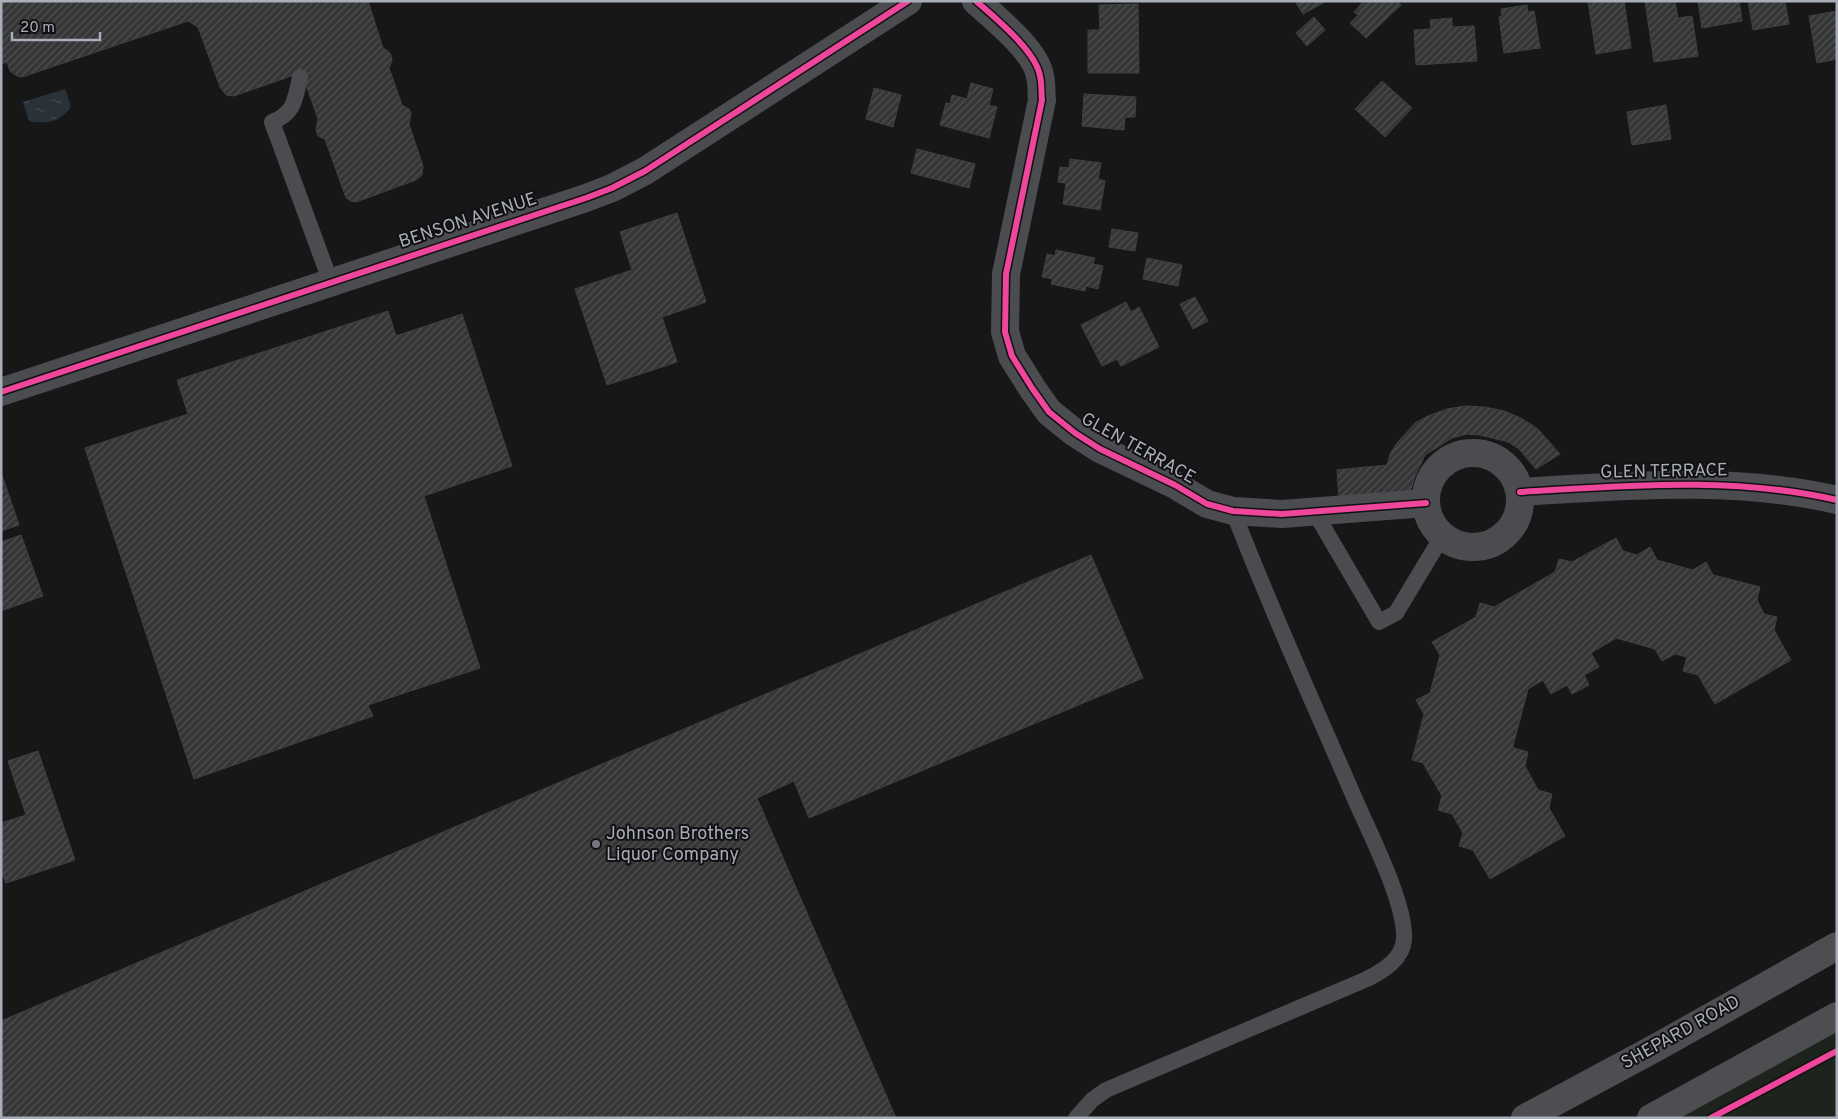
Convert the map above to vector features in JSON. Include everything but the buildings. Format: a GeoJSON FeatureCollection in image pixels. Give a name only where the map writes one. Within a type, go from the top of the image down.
{"type":"FeatureCollection","features":[{"type":"Feature","properties":{"kind":"highway","name":"SHEPARD ROAD"},"geometry":{"type":"LineString","coordinates":[[1525,1118],[1837,946]]}},
{"type":"Feature","properties":{"kind":"highway"},"geometry":{"type":"LineString","coordinates":[[1651,1118],[1837,1016]]}},
{"type":"Feature","properties":{"kind":"street","name":"BENSON AVENUE"},"geometry":{"type":"LineString","coordinates":[[1,392],[612,188],[645,171],[908,1]]}},
{"type":"Feature","properties":{"kind":"street","name":"GLEN TERRACE"},"geometry":{"type":"LineString","coordinates":[[976,1],[1015,37],[1029,55],[1040,74],[1042,100],[1006,274],[1005,332],[1012,356],[1049,412],[1075,433],[1100,449],[1175,485],[1207,504],[1233,512],[1282,514],[1426,503]]}},
{"type":"Feature","properties":{"kind":"street"},"geometry":{"type":"LineString","coordinates":[[1472,453],[1482,454],[1498,460],[1510,470],[1520,492],[1520,508],[1515,522],[1504,535],[1494,542],[1478,547],[1451,542],[1432,523],[1426,503],[1428,487],[1434,473],[1456,456],[1472,453]]}},
{"type":"Feature","properties":{"kind":"street","name":"GLEN TERRACE"},"geometry":{"type":"LineString","coordinates":[[1520,492],[1694,484],[1750,487],[1815,495],[1837,500]]}},
{"type":"Feature","properties":{"kind":"lane"},"geometry":{"type":"LineString","coordinates":[[300,77],[292,108],[281,118],[272,122],[331,283]]}},
{"type":"Feature","properties":{"kind":"lane"},"geometry":{"type":"LineString","coordinates":[[1076,1118],[1092,1100],[1106,1090],[1367,979],[1384,970],[1397,957],[1404,940],[1402,916],[1382,862],[1233,512]]}},
{"type":"Feature","properties":{"kind":"lane"},"geometry":{"type":"LineString","coordinates":[[1314,512],[1379,622],[1396,613],[1443,535]]}},
{"type":"Feature","properties":{"kind":"shaded area"},"geometry":{"type":"Polygon","coordinates":[[[1837,1027],[1837,1118],[1662,1118],[1837,1027]]]}},
{"type":"Feature","properties":{"kind":"water"},"geometry":{"type":"Polygon","coordinates":[[[65,89],[71,106],[63,115],[48,122],[29,121],[23,102],[65,89]]]}},
{"type":"Feature","properties":{"kind":"cycle path"},"geometry":{"type":"LineString","coordinates":[[1,392],[612,188],[645,171],[908,1]]}},
{"type":"Feature","properties":{"kind":"cycle path"},"geometry":{"type":"LineString","coordinates":[[976,1],[1023,46],[1037,66],[1041,79],[1042,100],[1006,274],[1005,332],[1012,356],[1049,412],[1075,433],[1100,449],[1175,485],[1207,504],[1233,511],[1282,514],[1426,503]]}},
{"type":"Feature","properties":{"kind":"cycle path"},"geometry":{"type":"LineString","coordinates":[[1520,492],[1639,486],[1719,485],[1798,493],[1837,500]]}},
{"type":"Feature","properties":{"kind":"cycle path"},"geometry":{"type":"LineString","coordinates":[[1711,1118],[1837,1051]]}},
{"type":"Feature","properties":{"kind":"place","name":"Johnson Brothers Liquor Company"},"geometry":{"type":"Point","coordinates":[596,844]}}]}
